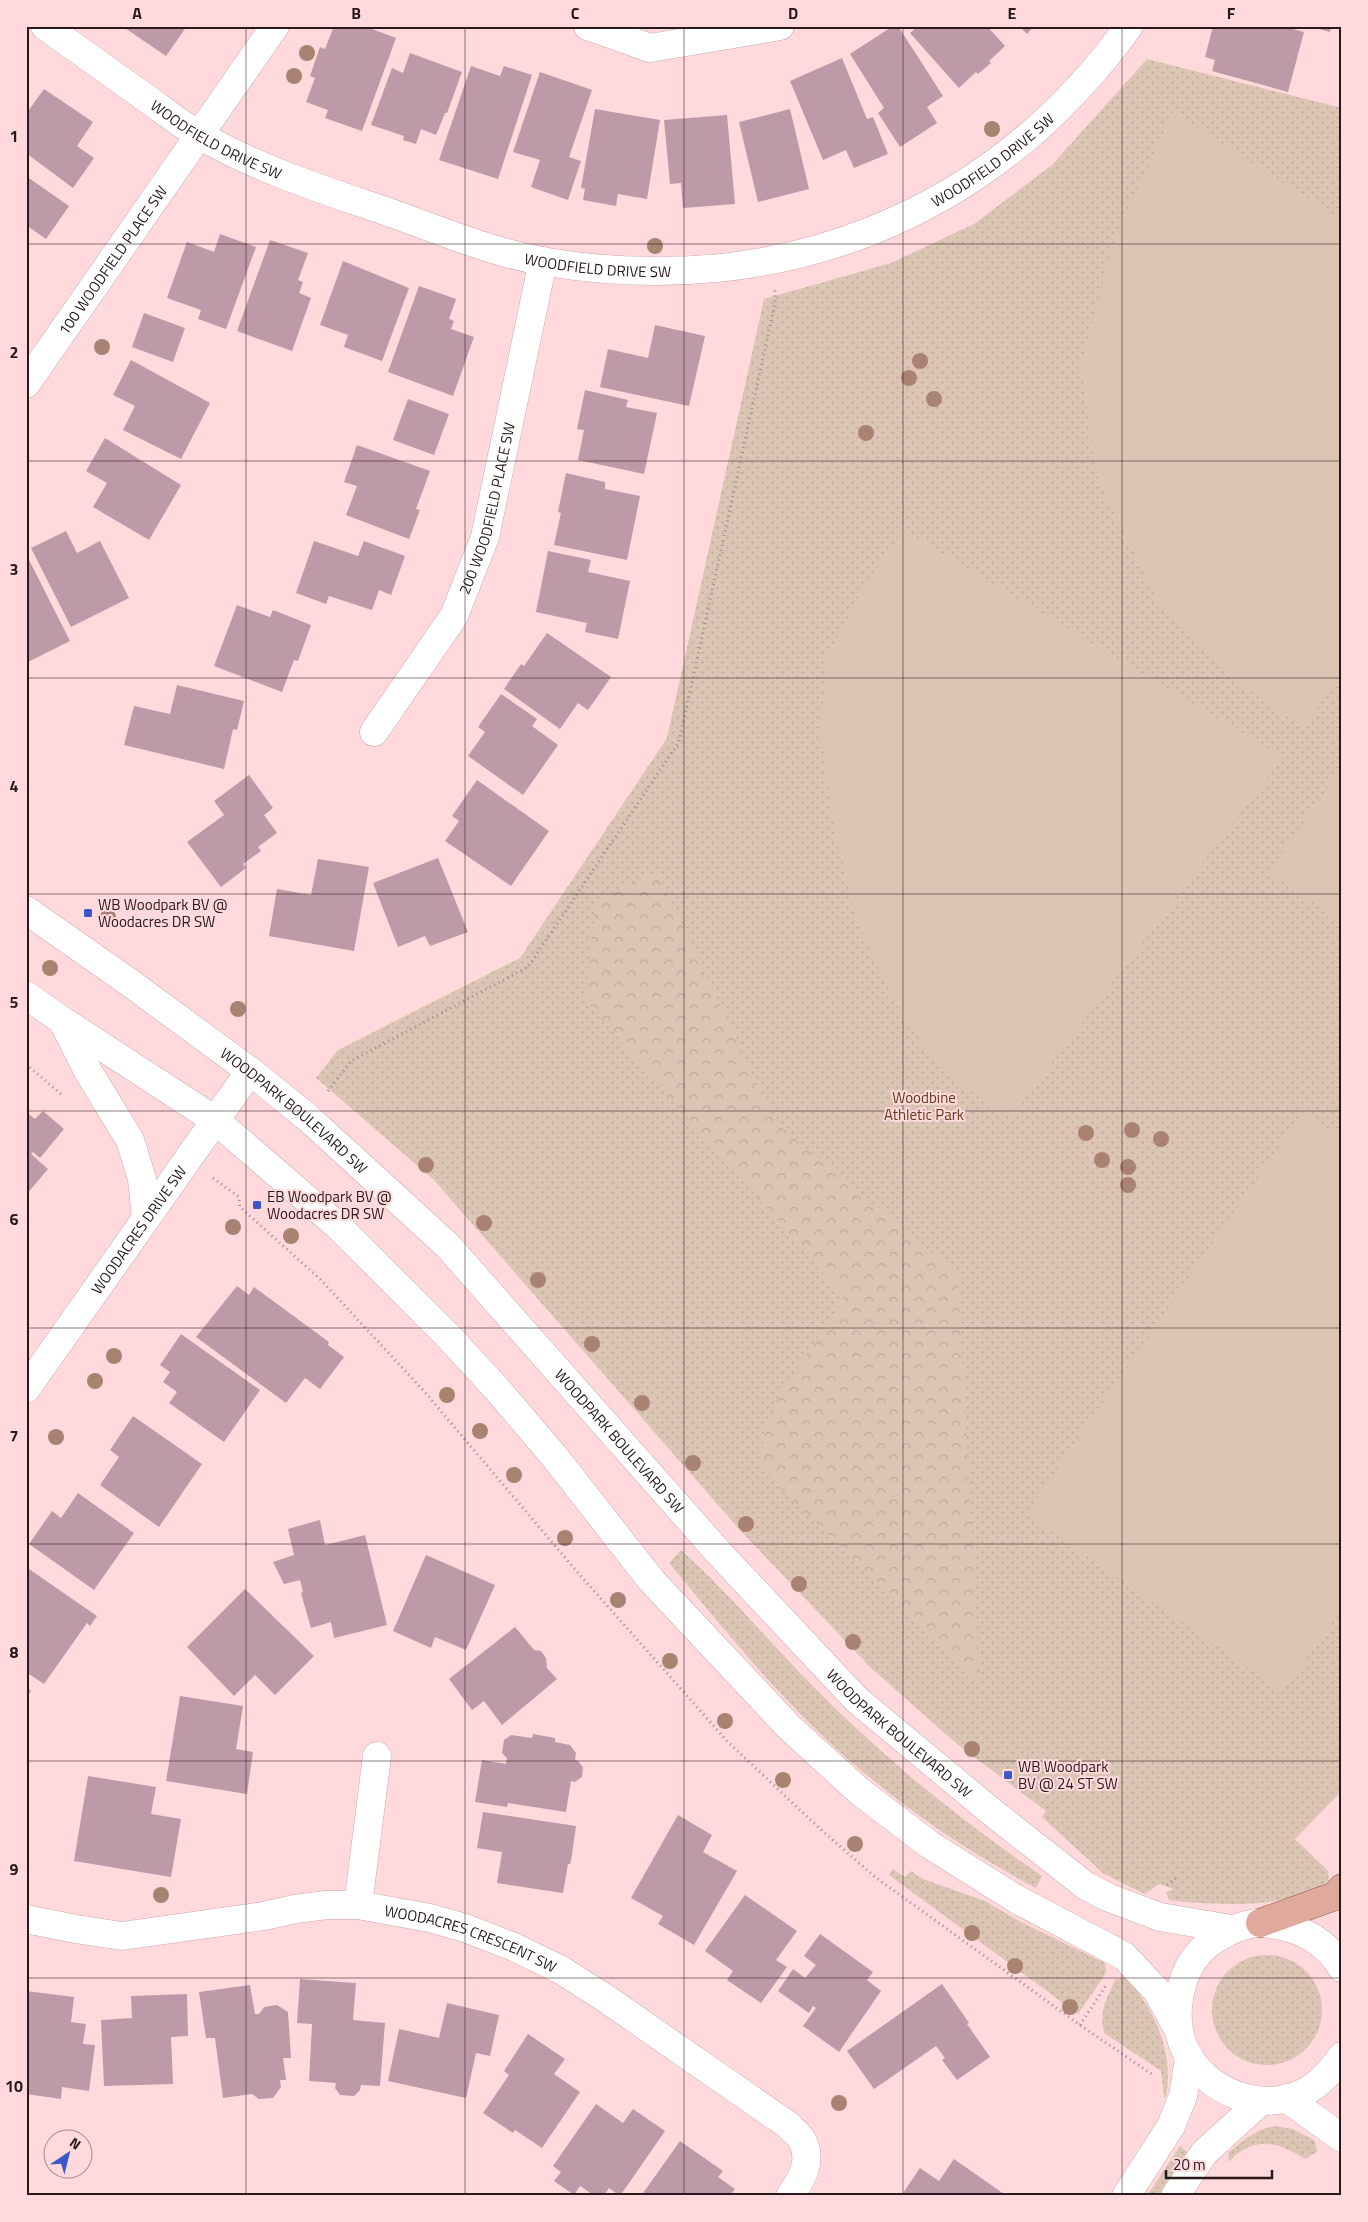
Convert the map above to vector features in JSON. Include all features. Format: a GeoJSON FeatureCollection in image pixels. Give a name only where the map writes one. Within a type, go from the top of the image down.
{"type":"FeatureCollection","features":[{"type":"Feature","properties":{"kind":"main road"},"geometry":{"type":"LineString","coordinates":[[1260,1923],[1334,1896],[1342,1888]]}},
{"type":"Feature","properties":{"kind":"street","name":"WOODFIELD DRIVE SW"},"geometry":{"type":"LineString","coordinates":[[45,26],[199,135],[268,171],[489,247],[543,261],[601,269],[659,271],[717,268],[774,260],[825,247],[875,229],[923,208],[966,183],[1026,139],[1068,101],[1105,59],[1128,26]]}},
{"type":"Feature","properties":{"kind":"street","name":"100 WOODFIELD PLACE SW"},"geometry":{"type":"LineString","coordinates":[[26,384],[276,26]]}},
{"type":"Feature","properties":{"kind":"street"},"geometry":{"type":"LineString","coordinates":[[588,26],[650,48],[780,26]]}},
{"type":"Feature","properties":{"kind":"street","name":"200 WOODFIELD PLACE SW"},"geometry":{"type":"LineString","coordinates":[[374,732],[454,616],[485,537],[543,261]]}},
{"type":"Feature","properties":{"kind":"street","name":"WOODPARK BOULEVARD SW"},"geometry":{"type":"LineString","coordinates":[[26,910],[126,980],[250,1071],[307,1117],[447,1244],[719,1553],[857,1700],[993,1813],[1086,1886],[1115,1900],[1160,1917],[1231,1929]]}},
{"type":"Feature","properties":{"kind":"street"},"geometry":{"type":"LineString","coordinates":[[26,995],[62,1021],[215,1120],[338,1226],[449,1337],[496,1388],[554,1456],[651,1580],[789,1727],[859,1791],[930,1845],[1016,1899],[1124,1956],[1157,1990],[1178,2029],[1189,2058],[1209,2081],[1236,2096],[1273,2100],[1342,2138]]}},
{"type":"Feature","properties":{"kind":"street"},"geometry":{"type":"LineString","coordinates":[[62,1021],[89,1073],[130,1140],[142,1179],[146,1218]]}},
{"type":"Feature","properties":{"kind":"street","name":"WOODACRES DRIVE SW"},"geometry":{"type":"LineString","coordinates":[[26,1389],[250,1071]]}},
{"type":"Feature","properties":{"kind":"street"},"geometry":{"type":"LineString","coordinates":[[358,1905],[377,1756]]}},
{"type":"Feature","properties":{"kind":"street","name":"WOODACRES CRESCENT SW"},"geometry":{"type":"LineString","coordinates":[[26,1918],[76,1929],[122,1936],[264,1916],[295,1909],[326,1905],[358,1905],[394,1910],[465,1928],[514,1947],[561,1970],[605,1998],[788,2126],[802,2139],[807,2167],[802,2179],[790,2196]]}},
{"type":"Feature","properties":{"kind":"street"},"geometry":{"type":"LineString","coordinates":[[1178,2029],[1177,1999],[1187,1970],[1205,1946],[1231,1929],[1260,1923],[1291,1927],[1318,1940],[1336,1958],[1342,1968]]}},
{"type":"Feature","properties":{"kind":"street"},"geometry":{"type":"LineString","coordinates":[[1175,2196],[1204,2153],[1273,2100],[1309,2089],[1329,2074],[1342,2056]]}},
{"type":"Feature","properties":{"kind":"street"},"geometry":{"type":"LineString","coordinates":[[1126,2196],[1171,2126],[1183,2096],[1189,2058]]}},
{"type":"Feature","properties":{"kind":"path"},"geometry":{"type":"LineString","coordinates":[[328,1091],[350,1061],[528,967],[679,742],[775,303],[774,260]]}},
{"type":"Feature","properties":{"kind":"path"},"geometry":{"type":"LineString","coordinates":[[26,1064],[68,1099]]}},
{"type":"Feature","properties":{"kind":"path"},"geometry":{"type":"LineString","coordinates":[[188,1160],[239,1197],[240,1207],[320,1279],[423,1390],[573,1567],[727,1741],[818,1827],[875,1877],[1080,2025],[1155,2076]]}},
{"type":"Feature","properties":{"kind":"path"},"geometry":{"type":"LineString","coordinates":[[1080,2025],[1107,1983]]}},
{"type":"Feature","properties":{"kind":"green space","name":"Woodbine Athletic Park"},"geometry":{"type":"Polygon","coordinates":[[[1147,59],[1342,108],[1342,1791],[1295,1839],[1328,1871],[1329,1881],[1301,1895],[1271,1902],[1218,1904],[1169,1900],[1166,1892],[1174,1889],[1159,1884],[1145,1894],[1104,1874],[1042,1817],[1046,1811],[957,1744],[871,1668],[739,1529],[433,1179],[316,1078],[338,1050],[520,958],[667,738],[764,299],[891,263],[974,224],[1052,165],[1147,59]]]}},
{"type":"Feature","properties":{"kind":"green space"},"geometry":{"type":"Polygon","coordinates":[[[1173,112],[1342,220],[1342,672],[1303,728],[1231,677],[1157,601],[1097,476],[1081,366],[1113,243],[1173,112]]]}},
{"type":"Feature","properties":{"kind":"green space"},"geometry":{"type":"Polygon","coordinates":[[[903,530],[1283,757],[1010,1118],[941,1070],[895,1003],[856,918],[835,830],[820,731],[827,658],[864,586],[903,530]]]}},
{"type":"Feature","properties":{"kind":"green space"},"geometry":{"type":"Polygon","coordinates":[[[1342,767],[1342,922],[1269,872],[1342,767]]]}},
{"type":"Feature","properties":{"kind":"green space"},"geometry":{"type":"Polygon","coordinates":[[[657,871],[775,1122],[958,1274],[980,1684],[758,1465],[770,1410],[844,1297],[586,1001],[595,903],[657,871]]]}},
{"type":"Feature","properties":{"kind":"green space"},"geometry":{"type":"Polygon","coordinates":[[[1303,1112],[1342,1138],[1342,1607],[1283,1692],[1026,1514],[1303,1112]]]}},
{"type":"Feature","properties":{"kind":"green space"},"geometry":{"type":"Polygon","coordinates":[[[681,1550],[715,1582],[838,1711],[893,1762],[951,1810],[1042,1876],[1036,1888],[1001,1869],[934,1826],[839,1752],[783,1696],[669,1563],[681,1550]]]}},
{"type":"Feature","properties":{"kind":"green space"},"geometry":{"type":"Polygon","coordinates":[[[893,1869],[905,1877],[911,1871],[923,1879],[985,1901],[1019,1921],[1105,1963],[1106,1973],[1078,2014],[889,1875],[893,1869]]]}},
{"type":"Feature","properties":{"kind":"green space"},"geometry":{"type":"Polygon","coordinates":[[[1267,1955],[1288,1959],[1306,1971],[1318,1989],[1322,2010],[1318,2031],[1306,2049],[1288,2061],[1267,2065],[1246,2061],[1228,2049],[1216,2031],[1212,2010],[1216,1989],[1228,1971],[1246,1959],[1267,1955]]]}},
{"type":"Feature","properties":{"kind":"green space"},"geometry":{"type":"Polygon","coordinates":[[[1126,1977],[1146,2004],[1160,2032],[1167,2064],[1166,2097],[1164,2097],[1161,2071],[1104,2033],[1102,2018],[1106,2000],[1115,1980],[1126,1977]]]}},
{"type":"Feature","properties":{"kind":"green space"},"geometry":{"type":"Polygon","coordinates":[[[1275,2126],[1293,2129],[1315,2141],[1317,2152],[1305,2159],[1276,2145],[1256,2145],[1238,2153],[1229,2162],[1228,2153],[1239,2144],[1256,2133],[1275,2126]]]}},
{"type":"Feature","properties":{"kind":"green space"},"geometry":{"type":"Polygon","coordinates":[[[1180,2146],[1187,2152],[1160,2196],[1147,2196],[1180,2146]]]}},
{"type":"Feature","properties":{"kind":"building"},"geometry":{"type":"Polygon","coordinates":[[[122,26],[187,26],[166,56],[122,26]]]}},
{"type":"Feature","properties":{"kind":"building"},"geometry":{"type":"Polygon","coordinates":[[[334,26],[364,26],[396,38],[362,131],[325,118],[328,110],[306,102],[315,78],[310,76],[320,47],[325,49],[334,26]]]}},
{"type":"Feature","properties":{"kind":"building"},"geometry":{"type":"Polygon","coordinates":[[[893,26],[898,26],[943,96],[927,107],[937,123],[900,147],[878,113],[884,108],[850,54],[893,26]]]}},
{"type":"Feature","properties":{"kind":"building"},"geometry":{"type":"Polygon","coordinates":[[[918,26],[987,26],[1005,46],[989,61],[991,63],[978,74],[976,72],[959,88],[910,33],[918,26]]]}},
{"type":"Feature","properties":{"kind":"building"},"geometry":{"type":"Polygon","coordinates":[[[1019,26],[1034,26],[1027,34],[1019,26]]]}},
{"type":"Feature","properties":{"kind":"building"},"geometry":{"type":"Polygon","coordinates":[[[1213,26],[1282,26],[1304,32],[1288,92],[1212,71],[1215,60],[1205,57],[1213,26]]]}},
{"type":"Feature","properties":{"kind":"building"},"geometry":{"type":"Polygon","coordinates":[[[1309,26],[1331,26],[1330,32],[1309,26]]]}},
{"type":"Feature","properties":{"kind":"building"},"geometry":{"type":"Polygon","coordinates":[[[410,53],[462,72],[447,113],[445,113],[436,135],[421,129],[416,144],[403,140],[404,136],[371,125],[392,68],[403,73],[410,53]]]}},
{"type":"Feature","properties":{"kind":"building"},"geometry":{"type":"Polygon","coordinates":[[[842,58],[867,119],[873,117],[888,154],[854,168],[846,150],[823,160],[790,81],[842,58]]]}},
{"type":"Feature","properties":{"kind":"building"},"geometry":{"type":"Polygon","coordinates":[[[471,66],[500,76],[504,66],[532,75],[498,179],[439,160],[471,66]]]}},
{"type":"Feature","properties":{"kind":"building"},"geometry":{"type":"Polygon","coordinates":[[[540,72],[592,90],[569,157],[581,161],[568,200],[531,187],[540,160],[513,152],[540,72]]]}},
{"type":"Feature","properties":{"kind":"building"},"geometry":{"type":"Polygon","coordinates":[[[44,89],[93,122],[77,146],[94,158],[73,188],[26,153],[26,114],[44,89]]]}},
{"type":"Feature","properties":{"kind":"building"},"geometry":{"type":"Polygon","coordinates":[[[595,109],[660,120],[647,199],[618,194],[616,206],[583,200],[585,189],[581,188],[595,109]]]}},
{"type":"Feature","properties":{"kind":"building"},"geometry":{"type":"Polygon","coordinates":[[[790,109],[809,189],[758,202],[739,122],[790,109]]]}},
{"type":"Feature","properties":{"kind":"building"},"geometry":{"type":"Polygon","coordinates":[[[727,115],[735,204],[683,208],[681,183],[670,184],[664,120],[727,115]]]}},
{"type":"Feature","properties":{"kind":"building"},"geometry":{"type":"Polygon","coordinates":[[[26,176],[69,206],[46,239],[26,225],[26,176]]]}},
{"type":"Feature","properties":{"kind":"building"},"geometry":{"type":"Polygon","coordinates":[[[220,234],[256,247],[226,329],[198,319],[201,310],[167,298],[187,242],[214,252],[220,234]]]}},
{"type":"Feature","properties":{"kind":"building"},"geometry":{"type":"Polygon","coordinates":[[[270,240],[308,253],[298,280],[303,282],[299,293],[311,298],[292,351],[237,331],[270,240]]]}},
{"type":"Feature","properties":{"kind":"building"},"geometry":{"type":"Polygon","coordinates":[[[343,261],[409,288],[382,361],[344,347],[348,335],[320,325],[343,261]]]}},
{"type":"Feature","properties":{"kind":"building"},"geometry":{"type":"Polygon","coordinates":[[[419,286],[456,299],[449,319],[454,321],[451,329],[474,337],[453,396],[388,372],[419,286]]]}},
{"type":"Feature","properties":{"kind":"building"},"geometry":{"type":"Polygon","coordinates":[[[144,313],[185,328],[173,362],[132,347],[144,313]]]}},
{"type":"Feature","properties":{"kind":"building"},"geometry":{"type":"Polygon","coordinates":[[[655,325],[705,336],[689,406],[600,387],[608,349],[648,358],[655,325]]]}},
{"type":"Feature","properties":{"kind":"building"},"geometry":{"type":"Polygon","coordinates":[[[131,360],[210,403],[181,459],[123,430],[135,406],[113,395],[131,360]]]}},
{"type":"Feature","properties":{"kind":"building"},"geometry":{"type":"Polygon","coordinates":[[[585,390],[628,400],[626,407],[657,413],[644,474],[578,460],[584,430],[577,429],[585,390]]]}},
{"type":"Feature","properties":{"kind":"building"},"geometry":{"type":"Polygon","coordinates":[[[408,399],[449,414],[434,455],[393,440],[408,399]]]}},
{"type":"Feature","properties":{"kind":"building"},"geometry":{"type":"Polygon","coordinates":[[[105,438],[181,485],[149,540],[93,507],[107,483],[86,471],[105,438]]]}},
{"type":"Feature","properties":{"kind":"building"},"geometry":{"type":"Polygon","coordinates":[[[357,445],[430,471],[416,509],[420,510],[409,539],[346,515],[357,486],[344,482],[357,445]]]}},
{"type":"Feature","properties":{"kind":"building"},"geometry":{"type":"Polygon","coordinates":[[[566,473],[605,482],[605,489],[640,496],[627,560],[554,545],[561,513],[558,512],[566,473]]]}},
{"type":"Feature","properties":{"kind":"building"},"geometry":{"type":"Polygon","coordinates":[[[66,531],[77,553],[100,541],[129,598],[71,627],[31,548],[66,531]]]}},
{"type":"Feature","properties":{"kind":"building"},"geometry":{"type":"Polygon","coordinates":[[[314,541],[358,556],[364,541],[405,556],[391,595],[379,590],[372,610],[329,596],[326,604],[296,593],[314,541]]]}},
{"type":"Feature","properties":{"kind":"building"},"geometry":{"type":"Polygon","coordinates":[[[548,551],[591,560],[588,572],[630,581],[618,639],[585,632],[587,623],[536,612],[548,551]]]}},
{"type":"Feature","properties":{"kind":"building"},"geometry":{"type":"Polygon","coordinates":[[[26,554],[70,641],[26,663],[26,554]]]}},
{"type":"Feature","properties":{"kind":"building"},"geometry":{"type":"Polygon","coordinates":[[[237,605],[270,617],[273,610],[311,625],[298,661],[294,660],[282,692],[214,666],[237,605]]]}},
{"type":"Feature","properties":{"kind":"building"},"geometry":{"type":"Polygon","coordinates":[[[547,633],[611,677],[588,710],[578,703],[560,729],[504,689],[521,664],[524,666],[547,633]]]}},
{"type":"Feature","properties":{"kind":"building"},"geometry":{"type":"Polygon","coordinates":[[[177,685],[244,701],[237,730],[233,729],[224,769],[124,745],[134,706],[170,714],[177,685]]]}},
{"type":"Feature","properties":{"kind":"building"},"geometry":{"type":"Polygon","coordinates":[[[501,694],[537,719],[532,726],[558,745],[523,795],[468,756],[485,732],[478,727],[501,694]]]}},
{"type":"Feature","properties":{"kind":"building"},"geometry":{"type":"Polygon","coordinates":[[[249,775],[273,808],[264,815],[277,833],[258,847],[261,851],[243,864],[246,868],[221,887],[187,842],[224,815],[214,801],[249,775]]]}},
{"type":"Feature","properties":{"kind":"building"},"geometry":{"type":"Polygon","coordinates":[[[477,780],[549,831],[511,886],[445,841],[459,821],[452,816],[477,780]]]}},
{"type":"Feature","properties":{"kind":"building"},"geometry":{"type":"Polygon","coordinates":[[[438,858],[468,932],[430,946],[425,936],[398,947],[373,883],[438,858]]]}},
{"type":"Feature","properties":{"kind":"building"},"geometry":{"type":"Polygon","coordinates":[[[318,859],[369,867],[354,951],[269,936],[277,889],[311,895],[318,859]]]}},
{"type":"Feature","properties":{"kind":"building"},"geometry":{"type":"Polygon","coordinates":[[[43,1111],[64,1129],[40,1158],[33,1152],[31,1154],[48,1169],[26,1195],[26,1112],[35,1119],[43,1111]]]}},
{"type":"Feature","properties":{"kind":"building"},"geometry":{"type":"Polygon","coordinates":[[[237,1286],[249,1295],[254,1287],[329,1342],[328,1345],[344,1357],[320,1389],[305,1378],[286,1403],[196,1337],[237,1286]]]}},
{"type":"Feature","properties":{"kind":"building"},"geometry":{"type":"Polygon","coordinates":[[[181,1334],[260,1390],[224,1442],[169,1403],[177,1392],[163,1382],[170,1372],[160,1365],[181,1334]]]}},
{"type":"Feature","properties":{"kind":"building"},"geometry":{"type":"Polygon","coordinates":[[[133,1416],[202,1464],[159,1527],[100,1485],[119,1457],[110,1450],[133,1416]]]}},
{"type":"Feature","properties":{"kind":"building"},"geometry":{"type":"Polygon","coordinates":[[[78,1493],[134,1533],[94,1590],[29,1544],[52,1511],[61,1518],[78,1493]]]}},
{"type":"Feature","properties":{"kind":"building"},"geometry":{"type":"Polygon","coordinates":[[[320,1520],[325,1545],[365,1535],[387,1625],[334,1638],[331,1622],[311,1628],[301,1593],[303,1592],[300,1580],[284,1584],[273,1562],[294,1555],[288,1529],[320,1520]]]}},
{"type":"Feature","properties":{"kind":"building"},"geometry":{"type":"Polygon","coordinates":[[[426,1555],[495,1585],[466,1650],[435,1637],[431,1648],[393,1631],[426,1555]]]}},
{"type":"Feature","properties":{"kind":"building"},"geometry":{"type":"Polygon","coordinates":[[[26,1567],[97,1616],[90,1626],[87,1623],[44,1684],[26,1672],[26,1567]]]}},
{"type":"Feature","properties":{"kind":"building"},"geometry":{"type":"Polygon","coordinates":[[[245,1589],[314,1656],[275,1695],[255,1675],[234,1696],[187,1647],[245,1589]]]}},
{"type":"Feature","properties":{"kind":"building"},"geometry":{"type":"Polygon","coordinates":[[[515,1627],[534,1650],[541,1651],[546,1658],[547,1668],[557,1679],[502,1725],[484,1701],[472,1710],[449,1679],[515,1627]]]}},
{"type":"Feature","properties":{"kind":"building"},"geometry":{"type":"Polygon","coordinates":[[[26,1687],[31,1691],[26,1698],[26,1687]]]}},
{"type":"Feature","properties":{"kind":"building"},"geometry":{"type":"Polygon","coordinates":[[[180,1696],[243,1706],[236,1749],[253,1752],[247,1794],[166,1781],[180,1696]]]}},
{"type":"Feature","properties":{"kind":"building"},"geometry":{"type":"Polygon","coordinates":[[[533,1734],[555,1738],[555,1742],[570,1745],[576,1753],[575,1760],[583,1767],[582,1777],[575,1782],[571,1781],[566,1812],[508,1803],[507,1807],[475,1802],[482,1760],[506,1764],[507,1758],[502,1753],[504,1740],[511,1735],[532,1738],[533,1734]]]}},
{"type":"Feature","properties":{"kind":"building"},"geometry":{"type":"Polygon","coordinates":[[[88,1776],[156,1787],[151,1814],[181,1819],[171,1877],[74,1861],[88,1776]]]}},
{"type":"Feature","properties":{"kind":"building"},"geometry":{"type":"Polygon","coordinates":[[[483,1812],[576,1826],[571,1861],[568,1864],[563,1893],[497,1883],[502,1852],[477,1848],[483,1812]]]}},
{"type":"Feature","properties":{"kind":"building"},"geometry":{"type":"Polygon","coordinates":[[[678,1815],[712,1835],[703,1852],[737,1871],[694,1945],[658,1924],[663,1916],[631,1898],[678,1815]]]}},
{"type":"Feature","properties":{"kind":"building"},"geometry":{"type":"Polygon","coordinates":[[[745,1895],[797,1931],[776,1960],[787,1967],[761,2003],[727,1980],[733,1971],[705,1951],[745,1895]]]}},
{"type":"Feature","properties":{"kind":"building"},"geometry":{"type":"Polygon","coordinates":[[[820,1934],[873,1972],[867,1980],[881,1991],[839,2052],[803,2026],[816,2008],[813,2006],[809,2013],[778,1991],[793,1969],[805,1978],[816,1965],[804,1956],[820,1934]]]}},
{"type":"Feature","properties":{"kind":"building"},"geometry":{"type":"Polygon","coordinates":[[[300,1979],[356,1983],[353,2020],[385,2023],[380,2086],[361,2085],[360,2090],[354,2096],[340,2095],[335,2088],[336,2083],[309,2081],[312,2024],[297,2023],[300,1979]]]}},
{"type":"Feature","properties":{"kind":"building"},"geometry":{"type":"Polygon","coordinates":[[[942,1984],[990,2057],[957,2080],[942,2060],[945,2058],[936,2046],[874,2089],[847,2051],[942,1984]]]}},
{"type":"Feature","properties":{"kind":"building"},"geometry":{"type":"Polygon","coordinates":[[[250,1985],[255,2014],[259,2014],[264,2007],[277,2005],[288,2012],[291,2058],[283,2058],[286,2080],[280,2080],[281,2087],[273,2098],[259,2099],[252,2094],[223,2098],[215,2038],[206,2038],[199,1992],[250,1985]]]}},
{"type":"Feature","properties":{"kind":"building"},"geometry":{"type":"Polygon","coordinates":[[[26,1991],[74,1997],[71,2022],[86,2024],[83,2044],[95,2045],[89,2091],[62,2087],[61,2099],[26,2094],[26,2054],[29,2035],[26,2034],[26,1991]]]}},
{"type":"Feature","properties":{"kind":"building"},"geometry":{"type":"Polygon","coordinates":[[[187,1994],[188,2036],[171,2037],[173,2084],[104,2086],[101,2020],[132,2018],[131,1996],[187,1994]]]}},
{"type":"Feature","properties":{"kind":"building"},"geometry":{"type":"Polygon","coordinates":[[[447,2003],[499,2015],[490,2056],[476,2053],[466,2098],[388,2081],[399,2029],[439,2038],[447,2003]]]}},
{"type":"Feature","properties":{"kind":"building"},"geometry":{"type":"Polygon","coordinates":[[[528,2034],[565,2059],[554,2074],[580,2092],[542,2148],[515,2130],[513,2133],[483,2113],[509,2075],[504,2071],[528,2034]]]}},
{"type":"Feature","properties":{"kind":"building"},"geometry":{"type":"Polygon","coordinates":[[[596,2104],[623,2123],[633,2109],[665,2131],[620,2196],[609,2188],[604,2196],[595,2196],[580,2186],[574,2195],[554,2181],[561,2172],[553,2166],[596,2104]]]}},
{"type":"Feature","properties":{"kind":"building"},"geometry":{"type":"Polygon","coordinates":[[[680,2141],[723,2171],[718,2177],[735,2189],[730,2196],[641,2196],[680,2141]]]}},
{"type":"Feature","properties":{"kind":"building"},"geometry":{"type":"Polygon","coordinates":[[[954,2159],[1004,2194],[1003,2196],[901,2196],[920,2168],[939,2181],[954,2159]]]}},
{"type":"Feature","properties":{"kind":"place","name":"WB Woodpark BV @ Woodacres DR SW"},"geometry":{"type":"Point","coordinates":[88,913]}},
{"type":"Feature","properties":{"kind":"place","name":"EB Woodpark BV @ Woodacres DR SW"},"geometry":{"type":"Point","coordinates":[257,1205]}},
{"type":"Feature","properties":{"kind":"place","name":"WB Woodpark BV @ 24 ST SW"},"geometry":{"type":"Point","coordinates":[1008,1775]}}]}
